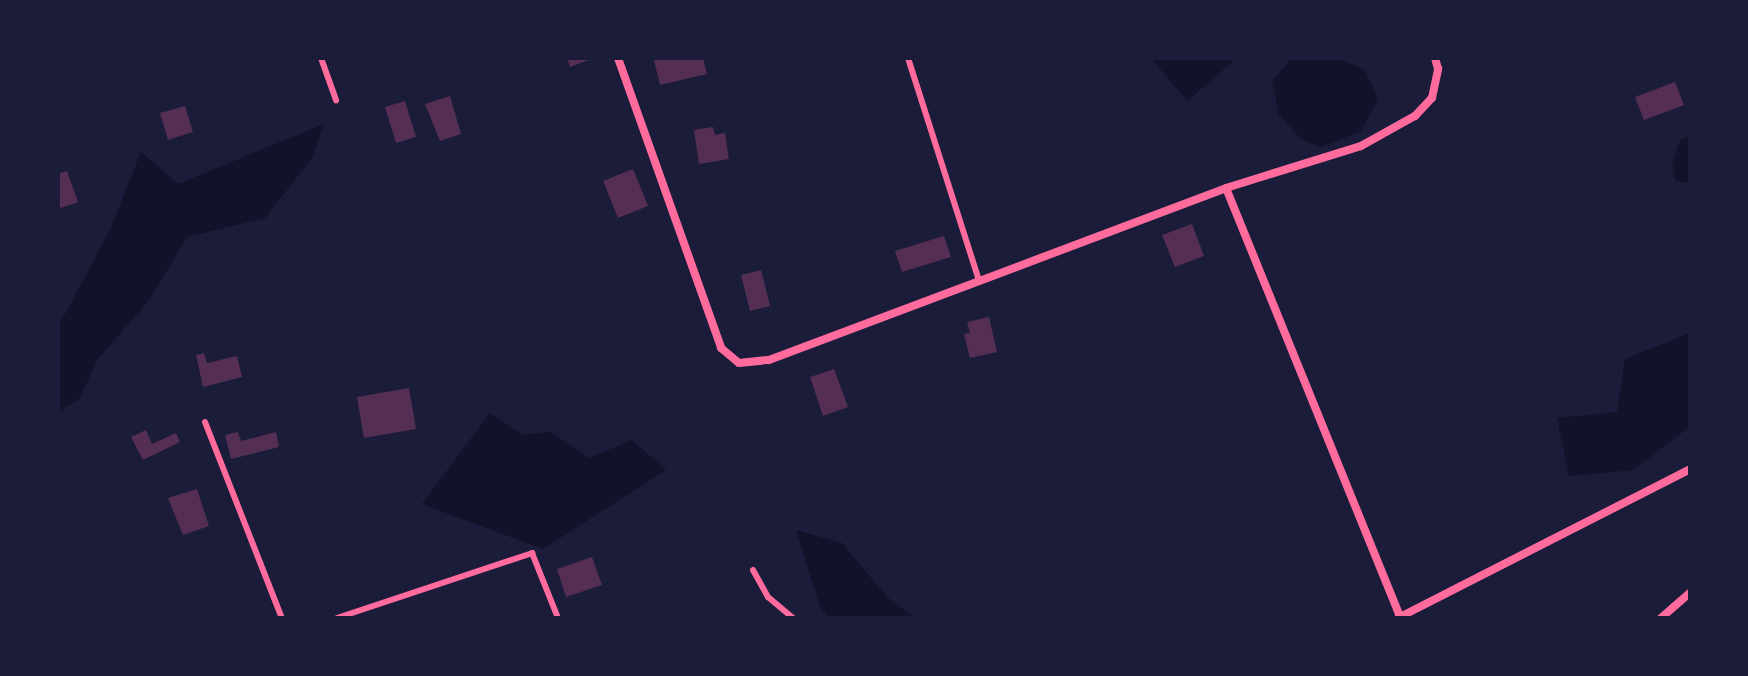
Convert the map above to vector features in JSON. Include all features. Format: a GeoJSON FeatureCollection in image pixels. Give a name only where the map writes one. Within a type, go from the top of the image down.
{"type":"FeatureCollection","features":[{"type":"Feature","properties":{"kind":"street"},"geometry":{"type":"LineString","coordinates":[[618,58],[721,348],[739,363],[769,360],[1226,188],[1361,146],[1415,116],[1432,98],[1438,69],[1435,58]]}},
{"type":"Feature","properties":{"kind":"street"},"geometry":{"type":"LineString","coordinates":[[1226,188],[1399,618],[1690,469]]}},
{"type":"Feature","properties":{"kind":"street"},"geometry":{"type":"LineString","coordinates":[[1661,618],[1690,593]]}},
{"type":"Feature","properties":{"kind":"lane"},"geometry":{"type":"LineString","coordinates":[[321,58],[336,100]]}},
{"type":"Feature","properties":{"kind":"lane"},"geometry":{"type":"LineString","coordinates":[[908,58],[979,280]]}},
{"type":"Feature","properties":{"kind":"lane"},"geometry":{"type":"LineString","coordinates":[[205,422],[282,618]]}},
{"type":"Feature","properties":{"kind":"lane"},"geometry":{"type":"LineString","coordinates":[[337,618],[532,553],[558,618]]}},
{"type":"Feature","properties":{"kind":"lane"},"geometry":{"type":"LineString","coordinates":[[753,570],[768,597],[793,618]]}},
{"type":"Feature","properties":{"kind":"shaded area"},"geometry":{"type":"Polygon","coordinates":[[[1151,58],[1237,58],[1187,101],[1151,58]]]}},
{"type":"Feature","properties":{"kind":"shaded area"},"geometry":{"type":"Polygon","coordinates":[[[1292,58],[1337,58],[1365,70],[1378,99],[1361,131],[1322,147],[1302,140],[1279,115],[1272,81],[1292,58]]]}},
{"type":"Feature","properties":{"kind":"shaded area"},"geometry":{"type":"Polygon","coordinates":[[[324,124],[312,158],[265,218],[187,237],[150,299],[98,359],[79,399],[58,412],[58,327],[110,230],[141,152],[178,184],[324,124]]]}},
{"type":"Feature","properties":{"kind":"shaded area"},"geometry":{"type":"Polygon","coordinates":[[[1690,136],[1690,183],[1676,181],[1672,164],[1680,140],[1690,136]]]}},
{"type":"Feature","properties":{"kind":"shaded area"},"geometry":{"type":"Polygon","coordinates":[[[1690,333],[1688,428],[1633,470],[1569,476],[1557,418],[1617,412],[1625,359],[1690,333]]]}},
{"type":"Feature","properties":{"kind":"shaded area"},"geometry":{"type":"Polygon","coordinates":[[[490,413],[523,435],[551,432],[589,458],[632,440],[666,470],[543,549],[422,504],[490,413]]]}},
{"type":"Feature","properties":{"kind":"shaded area"},"geometry":{"type":"Polygon","coordinates":[[[796,530],[842,543],[887,597],[915,618],[830,618],[820,607],[796,530]]]}},
{"type":"Feature","properties":{"kind":"building"},"geometry":{"type":"Polygon","coordinates":[[[567,58],[594,58],[570,67],[567,58]]]}},
{"type":"Feature","properties":{"kind":"building"},"geometry":{"type":"Polygon","coordinates":[[[703,58],[707,74],[660,85],[654,60],[703,58]]]}},
{"type":"Feature","properties":{"kind":"building"},"geometry":{"type":"Polygon","coordinates":[[[1675,82],[1684,105],[1644,120],[1635,97],[1675,82]]]}},
{"type":"Feature","properties":{"kind":"building"},"geometry":{"type":"Polygon","coordinates":[[[450,96],[461,134],[440,141],[425,104],[450,96]]]}},
{"type":"Feature","properties":{"kind":"building"},"geometry":{"type":"Polygon","coordinates":[[[405,101],[416,137],[396,143],[385,107],[405,101]]]}},
{"type":"Feature","properties":{"kind":"building"},"geometry":{"type":"Polygon","coordinates":[[[185,106],[193,132],[168,140],[160,113],[185,106]]]}},
{"type":"Feature","properties":{"kind":"building"},"geometry":{"type":"Polygon","coordinates":[[[713,127],[715,135],[725,133],[729,159],[699,164],[694,130],[713,127]]]}},
{"type":"Feature","properties":{"kind":"building"},"geometry":{"type":"Polygon","coordinates":[[[633,169],[648,206],[618,218],[603,181],[633,169]]]}},
{"type":"Feature","properties":{"kind":"building"},"geometry":{"type":"Polygon","coordinates":[[[67,171],[78,202],[58,209],[58,174],[67,171]]]}},
{"type":"Feature","properties":{"kind":"building"},"geometry":{"type":"Polygon","coordinates":[[[1192,224],[1204,256],[1175,267],[1162,235],[1192,224]]]}},
{"type":"Feature","properties":{"kind":"building"},"geometry":{"type":"Polygon","coordinates":[[[944,236],[951,257],[902,272],[895,251],[944,236]]]}},
{"type":"Feature","properties":{"kind":"building"},"geometry":{"type":"Polygon","coordinates":[[[761,270],[770,306],[750,311],[741,275],[761,270]]]}},
{"type":"Feature","properties":{"kind":"building"},"geometry":{"type":"Polygon","coordinates":[[[989,317],[997,352],[970,358],[964,334],[970,333],[967,322],[989,317]]]}},
{"type":"Feature","properties":{"kind":"building"},"geometry":{"type":"Polygon","coordinates":[[[204,353],[207,363],[237,356],[242,377],[203,387],[196,355],[204,353]]]}},
{"type":"Feature","properties":{"kind":"building"},"geometry":{"type":"Polygon","coordinates":[[[834,369],[848,407],[823,416],[810,377],[834,369]]]}},
{"type":"Feature","properties":{"kind":"building"},"geometry":{"type":"Polygon","coordinates":[[[409,388],[416,429],[364,438],[357,397],[409,388]]]}},
{"type":"Feature","properties":{"kind":"building"},"geometry":{"type":"Polygon","coordinates":[[[146,430],[152,444],[176,433],[180,442],[143,460],[131,437],[146,430]]]}},
{"type":"Feature","properties":{"kind":"building"},"geometry":{"type":"Polygon","coordinates":[[[238,432],[241,441],[276,432],[279,447],[231,459],[225,435],[238,432]]]}},
{"type":"Feature","properties":{"kind":"building"},"geometry":{"type":"Polygon","coordinates":[[[197,489],[209,526],[183,535],[168,498],[197,489]]]}},
{"type":"Feature","properties":{"kind":"building"},"geometry":{"type":"Polygon","coordinates":[[[592,557],[602,585],[566,597],[557,569],[592,557]]]}}]}
